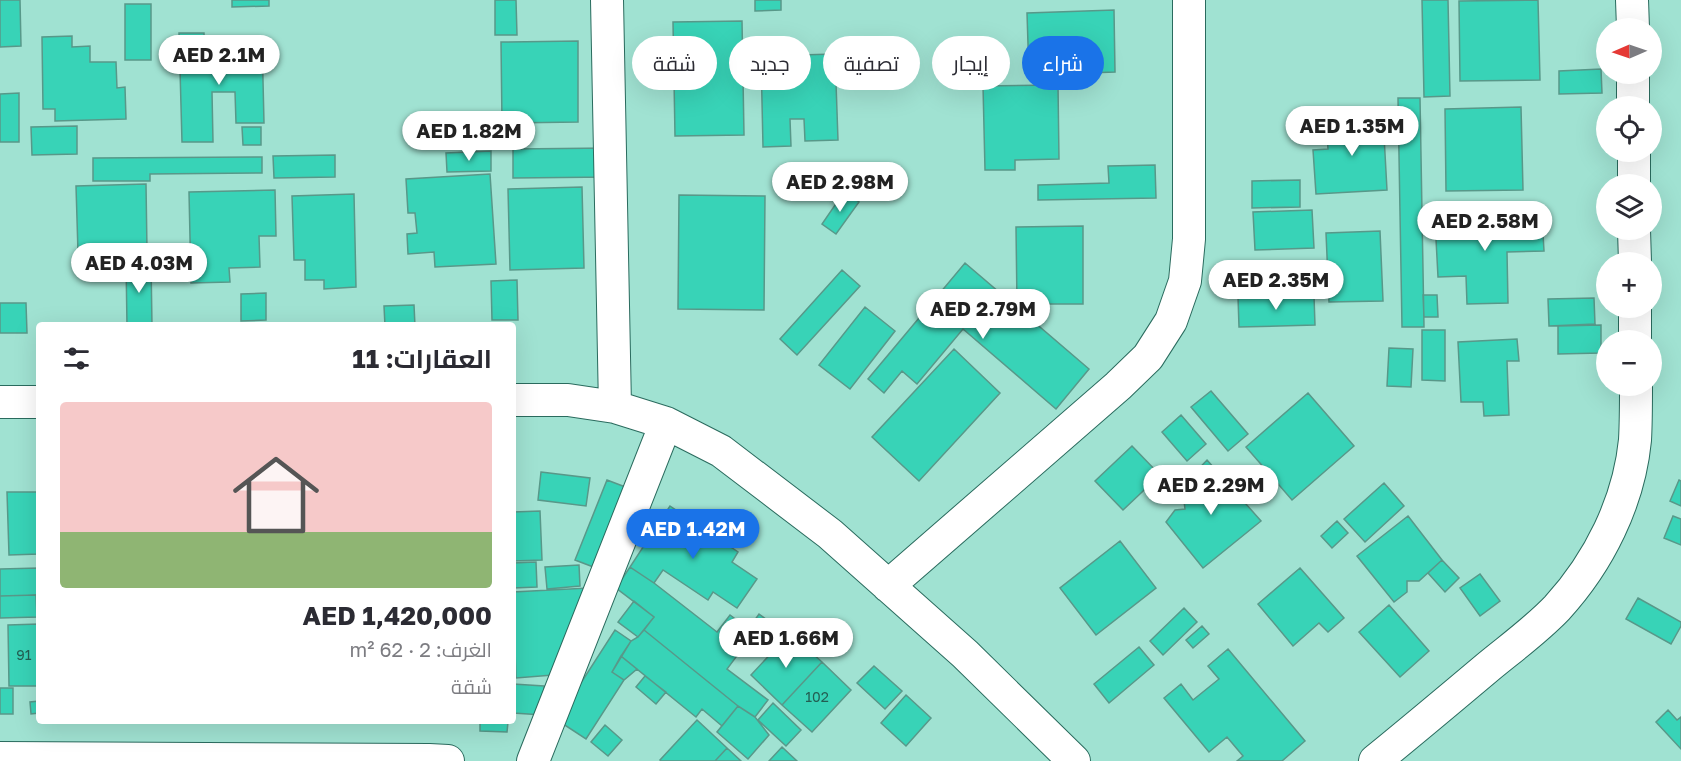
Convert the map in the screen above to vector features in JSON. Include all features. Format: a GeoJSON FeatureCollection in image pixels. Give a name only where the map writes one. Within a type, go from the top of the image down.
{"type":"FeatureCollection","features":[{"type":"Feature","properties":{"kind":"street"},"geometry":{"type":"LineString","coordinates":[[607,0],[615,407]]}},
{"type":"Feature","properties":{"kind":"street"},"geometry":{"type":"LineString","coordinates":[[888,586],[1118,386],[1148,357],[1171,321],[1185,281],[1189,239],[1189,0]]}},
{"type":"Feature","properties":{"kind":"street"},"geometry":{"type":"LineString","coordinates":[[1632,0],[1633,18]]}},
{"type":"Feature","properties":{"kind":"street"},"geometry":{"type":"LineString","coordinates":[[1375,761],[1528,634],[1556,609],[1581,580],[1601,548],[1628,478],[1635,441],[1636,396]]}},
{"type":"Feature","properties":{"kind":"street"},"geometry":{"type":"LineString","coordinates":[[516,400],[568,400],[615,407],[666,423],[721,450],[830,534],[965,654],[1074,761]]}},
{"type":"Feature","properties":{"kind":"street"},"geometry":{"type":"LineString","coordinates":[[0,402],[36,402]]}},
{"type":"Feature","properties":{"kind":"street"},"geometry":{"type":"LineString","coordinates":[[533,761],[666,423]]}},
{"type":"Feature","properties":{"kind":"street"},"geometry":{"type":"LineString","coordinates":[[0,758],[448,761]]}},
{"type":"Feature","properties":{"kind":"building"},"geometry":{"type":"Polygon","coordinates":[[[0,0],[20,0],[21,46],[0,47],[0,0]]]}},
{"type":"Feature","properties":{"kind":"building"},"geometry":{"type":"Polygon","coordinates":[[[232,0],[269,0],[269,6],[232,7],[232,0]]]}},
{"type":"Feature","properties":{"kind":"building"},"geometry":{"type":"Polygon","coordinates":[[[495,0],[516,0],[517,35],[495,35],[495,0]]]}},
{"type":"Feature","properties":{"kind":"building"},"geometry":{"type":"Polygon","coordinates":[[[755,0],[781,0],[781,10],[755,11],[755,0]]]}},
{"type":"Feature","properties":{"kind":"building"},"geometry":{"type":"Polygon","coordinates":[[[1422,0],[1448,0],[1450,96],[1424,97],[1422,0]]]}},
{"type":"Feature","properties":{"kind":"building"},"geometry":{"type":"Polygon","coordinates":[[[1538,0],[1540,80],[1460,81],[1459,1],[1538,0]]]}},
{"type":"Feature","properties":{"kind":"building"},"geometry":{"type":"Polygon","coordinates":[[[125,4],[151,4],[151,60],[125,60],[125,4]]]}},
{"type":"Feature","properties":{"kind":"building"},"geometry":{"type":"Polygon","coordinates":[[[1114,10],[1115,72],[1104,72],[1104,36],[1028,36],[1027,13],[1114,10]]]}},
{"type":"Feature","properties":{"kind":"building"},"geometry":{"type":"Polygon","coordinates":[[[742,21],[742,36],[729,36],[729,90],[743,90],[744,135],[675,136],[674,90],[717,90],[717,36],[673,36],[673,22],[742,21]]]}},
{"type":"Feature","properties":{"kind":"building"},"geometry":{"type":"Polygon","coordinates":[[[179,33],[204,33],[205,68],[237,68],[236,38],[262,38],[264,123],[236,123],[235,92],[212,92],[213,142],[182,142],[179,33]]]}},
{"type":"Feature","properties":{"kind":"building"},"geometry":{"type":"Polygon","coordinates":[[[72,36],[72,47],[90,46],[90,62],[116,62],[117,88],[125,87],[126,119],[55,121],[55,109],[43,109],[42,37],[72,36]]]}},
{"type":"Feature","properties":{"kind":"building"},"geometry":{"type":"Polygon","coordinates":[[[578,41],[578,122],[502,123],[501,42],[578,41]]]}},
{"type":"Feature","properties":{"kind":"building"},"geometry":{"type":"Polygon","coordinates":[[[823,54],[823,90],[836,90],[838,140],[805,141],[804,119],[790,119],[791,146],[763,147],[762,90],[811,90],[811,55],[823,54]]]}},
{"type":"Feature","properties":{"kind":"building"},"geometry":{"type":"Polygon","coordinates":[[[1596,69],[1596,84],[1602,84],[1602,93],[1559,94],[1559,71],[1596,69]]]}},
{"type":"Feature","properties":{"kind":"building"},"geometry":{"type":"Polygon","coordinates":[[[1022,85],[1022,90],[1058,90],[1059,159],[1015,160],[1015,170],[985,170],[983,90],[1010,90],[1010,86],[1022,85]]]}},
{"type":"Feature","properties":{"kind":"building"},"geometry":{"type":"Polygon","coordinates":[[[19,93],[19,142],[0,142],[0,94],[19,93]]]}},
{"type":"Feature","properties":{"kind":"building"},"geometry":{"type":"Polygon","coordinates":[[[1398,98],[1420,98],[1424,327],[1402,327],[1398,98]]]}},
{"type":"Feature","properties":{"kind":"building"},"geometry":{"type":"Polygon","coordinates":[[[1521,107],[1523,190],[1446,191],[1445,109],[1521,107]]]}},
{"type":"Feature","properties":{"kind":"building"},"geometry":{"type":"Polygon","coordinates":[[[1383,117],[1387,190],[1316,194],[1313,150],[1328,149],[1326,120],[1383,117]]]}},
{"type":"Feature","properties":{"kind":"building"},"geometry":{"type":"Polygon","coordinates":[[[77,126],[77,154],[32,155],[31,127],[77,126]]]}},
{"type":"Feature","properties":{"kind":"building"},"geometry":{"type":"Polygon","coordinates":[[[242,127],[261,127],[261,145],[243,145],[242,127]]]}},
{"type":"Feature","properties":{"kind":"building"},"geometry":{"type":"Polygon","coordinates":[[[610,148],[610,177],[513,178],[513,149],[610,148]]]}},
{"type":"Feature","properties":{"kind":"building"},"geometry":{"type":"Polygon","coordinates":[[[491,151],[491,171],[447,172],[446,153],[491,151]]]}},
{"type":"Feature","properties":{"kind":"building"},"geometry":{"type":"Polygon","coordinates":[[[335,155],[335,177],[274,178],[273,156],[335,155]]]}},
{"type":"Feature","properties":{"kind":"building"},"geometry":{"type":"Polygon","coordinates":[[[262,157],[262,173],[150,174],[150,181],[93,181],[93,158],[262,157]]]}},
{"type":"Feature","properties":{"kind":"building"},"geometry":{"type":"Polygon","coordinates":[[[1155,165],[1156,198],[1038,200],[1038,185],[1109,183],[1108,166],[1155,165]]]}},
{"type":"Feature","properties":{"kind":"building"},"geometry":{"type":"Polygon","coordinates":[[[490,174],[496,264],[435,267],[434,252],[408,254],[407,234],[417,233],[415,213],[408,213],[406,179],[490,174]]]}},
{"type":"Feature","properties":{"kind":"building"},"geometry":{"type":"Polygon","coordinates":[[[1300,180],[1300,207],[1252,208],[1252,181],[1300,180]]]}},
{"type":"Feature","properties":{"kind":"building"},"geometry":{"type":"Polygon","coordinates":[[[146,184],[147,250],[78,252],[76,186],[146,184]]]}},
{"type":"Feature","properties":{"kind":"building"},"geometry":{"type":"Polygon","coordinates":[[[582,187],[584,268],[510,270],[508,189],[582,187]]]}},
{"type":"Feature","properties":{"kind":"building"},"geometry":{"type":"Polygon","coordinates":[[[275,190],[276,236],[259,236],[260,267],[229,268],[230,282],[191,283],[189,192],[275,190]]]}},
{"type":"Feature","properties":{"kind":"building"},"geometry":{"type":"Polygon","coordinates":[[[844,192],[859,202],[836,234],[822,224],[844,192]]]}},
{"type":"Feature","properties":{"kind":"building"},"geometry":{"type":"Polygon","coordinates":[[[354,194],[356,287],[324,289],[324,280],[305,280],[305,260],[294,260],[292,196],[354,194]]]}},
{"type":"Feature","properties":{"kind":"building"},"geometry":{"type":"Polygon","coordinates":[[[679,195],[765,196],[764,310],[678,309],[679,195]]]}},
{"type":"Feature","properties":{"kind":"building"},"geometry":{"type":"Polygon","coordinates":[[[1312,210],[1314,248],[1255,250],[1253,212],[1312,210]]]}},
{"type":"Feature","properties":{"kind":"building"},"geometry":{"type":"Polygon","coordinates":[[[1542,217],[1544,251],[1507,252],[1508,303],[1467,304],[1466,276],[1438,277],[1435,220],[1542,217]]]}},
{"type":"Feature","properties":{"kind":"building"},"geometry":{"type":"Polygon","coordinates":[[[1083,226],[1083,304],[1017,304],[1016,227],[1083,226]]]}},
{"type":"Feature","properties":{"kind":"building"},"geometry":{"type":"Polygon","coordinates":[[[1380,231],[1383,301],[1329,302],[1326,233],[1380,231]]]}},
{"type":"Feature","properties":{"kind":"building"},"geometry":{"type":"Polygon","coordinates":[[[126,261],[151,261],[152,322],[127,322],[126,261]]]}},
{"type":"Feature","properties":{"kind":"building"},"geometry":{"type":"Polygon","coordinates":[[[965,263],[1089,369],[1056,409],[963,329],[917,384],[902,371],[884,393],[868,379],[965,263]]]}},
{"type":"Feature","properties":{"kind":"building"},"geometry":{"type":"Polygon","coordinates":[[[842,270],[860,286],[797,355],[780,339],[842,270]]]}},
{"type":"Feature","properties":{"kind":"building"},"geometry":{"type":"Polygon","coordinates":[[[517,280],[518,320],[492,320],[491,281],[517,280]]]}},
{"type":"Feature","properties":{"kind":"building"},"geometry":{"type":"Polygon","coordinates":[[[266,293],[266,320],[241,321],[241,294],[266,293]]]}},
{"type":"Feature","properties":{"kind":"building"},"geometry":{"type":"Polygon","coordinates":[[[1423,295],[1437,295],[1438,317],[1424,317],[1423,295]]]}},
{"type":"Feature","properties":{"kind":"building"},"geometry":{"type":"Polygon","coordinates":[[[1314,296],[1315,325],[1239,327],[1238,297],[1314,296]]]}},
{"type":"Feature","properties":{"kind":"building"},"geometry":{"type":"Polygon","coordinates":[[[1594,298],[1595,324],[1549,326],[1548,299],[1594,298]]]}},
{"type":"Feature","properties":{"kind":"building"},"geometry":{"type":"Polygon","coordinates":[[[0,303],[26,303],[27,333],[0,333],[0,303]]]}},
{"type":"Feature","properties":{"kind":"building"},"geometry":{"type":"Polygon","coordinates":[[[414,305],[415,322],[385,322],[384,306],[414,305]]]}},
{"type":"Feature","properties":{"kind":"building"},"geometry":{"type":"Polygon","coordinates":[[[865,307],[895,331],[850,389],[819,365],[865,307]]]}},
{"type":"Feature","properties":{"kind":"building"},"geometry":{"type":"Polygon","coordinates":[[[1601,325],[1601,330],[1596,330],[1596,353],[1558,354],[1558,326],[1601,325]]]}},
{"type":"Feature","properties":{"kind":"building"},"geometry":{"type":"Polygon","coordinates":[[[1422,330],[1445,330],[1445,381],[1422,380],[1422,330]]]}},
{"type":"Feature","properties":{"kind":"building"},"geometry":{"type":"Polygon","coordinates":[[[1517,339],[1519,361],[1507,361],[1509,415],[1484,416],[1483,402],[1461,402],[1458,342],[1517,339]]]}},
{"type":"Feature","properties":{"kind":"building"},"geometry":{"type":"Polygon","coordinates":[[[1389,348],[1413,349],[1411,387],[1387,386],[1389,348]]]}},
{"type":"Feature","properties":{"kind":"building"},"geometry":{"type":"Polygon","coordinates":[[[954,349],[1000,393],[919,481],[872,437],[954,349]]]}},
{"type":"Feature","properties":{"kind":"building"},"geometry":{"type":"Polygon","coordinates":[[[1211,391],[1248,434],[1228,451],[1191,407],[1211,391]]]}},
{"type":"Feature","properties":{"kind":"building"},"geometry":{"type":"Polygon","coordinates":[[[1308,393],[1354,446],[1292,500],[1246,447],[1308,393]]]}},
{"type":"Feature","properties":{"kind":"building"},"geometry":{"type":"Polygon","coordinates":[[[1181,415],[1206,444],[1187,461],[1162,432],[1181,415]]]}},
{"type":"Feature","properties":{"kind":"building"},"geometry":{"type":"Polygon","coordinates":[[[1132,446],[1160,475],[1123,510],[1095,481],[1132,446]]]}},
{"type":"Feature","properties":{"kind":"building"},"geometry":{"type":"Polygon","coordinates":[[[1207,460],[1261,521],[1203,568],[1166,522],[1175,510],[1185,509],[1184,501],[1194,494],[1185,483],[1207,460]]]}},
{"type":"Feature","properties":{"kind":"building"},"geometry":{"type":"Polygon","coordinates":[[[541,472],[590,478],[586,506],[538,500],[541,472]]]}},
{"type":"Feature","properties":{"kind":"building"},"geometry":{"type":"Polygon","coordinates":[[[607,480],[628,488],[596,568],[575,560],[607,480]]]}},
{"type":"Feature","properties":{"kind":"building"},"geometry":{"type":"Polygon","coordinates":[[[1679,480],[1681,481],[1681,506],[1670,501],[1679,480]]]}},
{"type":"Feature","properties":{"kind":"building"},"geometry":{"type":"Polygon","coordinates":[[[1384,483],[1404,506],[1365,542],[1344,519],[1384,483]]]}},
{"type":"Feature","properties":{"kind":"building"},"geometry":{"type":"Polygon","coordinates":[[[7,492],[36,492],[36,554],[9,555],[7,492]]]}},
{"type":"Feature","properties":{"kind":"building"},"geometry":{"type":"Polygon","coordinates":[[[670,506],[738,552],[732,562],[757,579],[737,608],[713,592],[708,600],[663,570],[654,583],[630,567],[670,506]]]}},
{"type":"Feature","properties":{"kind":"building"},"geometry":{"type":"Polygon","coordinates":[[[540,511],[542,560],[516,561],[516,512],[540,511]]]}},
{"type":"Feature","properties":{"kind":"building"},"geometry":{"type":"Polygon","coordinates":[[[1408,516],[1442,560],[1419,581],[1407,581],[1407,592],[1394,602],[1357,556],[1408,516]]]}},
{"type":"Feature","properties":{"kind":"building"},"geometry":{"type":"Polygon","coordinates":[[[1673,516],[1681,519],[1681,545],[1664,538],[1673,516]]]}},
{"type":"Feature","properties":{"kind":"building"},"geometry":{"type":"Polygon","coordinates":[[[1337,521],[1348,533],[1332,548],[1321,536],[1337,521]]]}},
{"type":"Feature","properties":{"kind":"building"},"geometry":{"type":"Polygon","coordinates":[[[1120,541],[1156,588],[1096,635],[1060,588],[1120,541]]]}},
{"type":"Feature","properties":{"kind":"building"},"geometry":{"type":"Polygon","coordinates":[[[1442,560],[1459,578],[1445,592],[1428,573],[1442,560]]]}},
{"type":"Feature","properties":{"kind":"building"},"geometry":{"type":"Polygon","coordinates":[[[536,562],[537,587],[516,588],[516,563],[536,562]]]}},
{"type":"Feature","properties":{"kind":"building"},"geometry":{"type":"Polygon","coordinates":[[[579,565],[580,586],[547,589],[545,567],[579,565]]]}},
{"type":"Feature","properties":{"kind":"building"},"geometry":{"type":"Polygon","coordinates":[[[630,567],[717,632],[730,615],[754,633],[727,669],[768,700],[755,717],[738,706],[644,630],[654,617],[616,588],[630,567]]]}},
{"type":"Feature","properties":{"kind":"building"},"geometry":{"type":"Polygon","coordinates":[[[36,568],[36,595],[0,596],[0,569],[36,568]]]}},
{"type":"Feature","properties":{"kind":"building"},"geometry":{"type":"Polygon","coordinates":[[[1300,568],[1344,618],[1328,632],[1319,623],[1293,646],[1258,604],[1300,568]]]}},
{"type":"Feature","properties":{"kind":"building"},"geometry":{"type":"Polygon","coordinates":[[[1480,574],[1500,601],[1480,616],[1460,588],[1480,574]]]}},
{"type":"Feature","properties":{"kind":"building"},"geometry":{"type":"Polygon","coordinates":[[[588,588],[553,675],[516,678],[516,592],[588,588]]]}},
{"type":"Feature","properties":{"kind":"building"},"geometry":{"type":"Polygon","coordinates":[[[36,595],[36,617],[0,618],[0,596],[36,595]]]}},
{"type":"Feature","properties":{"kind":"building"},"geometry":{"type":"Polygon","coordinates":[[[1638,598],[1681,622],[1671,644],[1626,619],[1638,598]]]}},
{"type":"Feature","properties":{"kind":"building"},"geometry":{"type":"Polygon","coordinates":[[[634,601],[654,617],[638,637],[618,622],[634,601]]]}},
{"type":"Feature","properties":{"kind":"building"},"geometry":{"type":"Polygon","coordinates":[[[1389,605],[1429,651],[1400,677],[1359,632],[1389,605]]]}},
{"type":"Feature","properties":{"kind":"building"},"geometry":{"type":"Polygon","coordinates":[[[1184,608],[1197,622],[1163,655],[1150,641],[1184,608]]]}},
{"type":"Feature","properties":{"kind":"building"},"geometry":{"type":"Polygon","coordinates":[[[759,614],[780,630],[770,644],[749,628],[759,614]]]}},
{"type":"Feature","properties":{"kind":"building"},"geometry":{"type":"Polygon","coordinates":[[[36,624],[36,686],[9,686],[8,625],[36,624]]]}},
{"type":"Feature","properties":{"kind":"building"},"geometry":{"type":"Polygon","coordinates":[[[1202,626],[1209,634],[1193,648],[1186,640],[1202,626]]]}},
{"type":"Feature","properties":{"kind":"building"},"geometry":{"type":"Polygon","coordinates":[[[615,630],[631,641],[612,672],[624,680],[586,739],[557,720],[615,630]]]}},
{"type":"Feature","properties":{"kind":"building"},"geometry":{"type":"Polygon","coordinates":[[[644,630],[738,706],[722,726],[702,709],[696,717],[621,656],[631,641],[644,630]]]}},
{"type":"Feature","properties":{"kind":"building"},"geometry":{"type":"Polygon","coordinates":[[[790,633],[822,662],[782,705],[751,675],[790,633]]]}},
{"type":"Feature","properties":{"kind":"building"},"geometry":{"type":"Polygon","coordinates":[[[1139,647],[1154,665],[1109,703],[1094,684],[1139,647]]]}},
{"type":"Feature","properties":{"kind":"building"},"geometry":{"type":"Polygon","coordinates":[[[1228,649],[1305,741],[1282,761],[1237,761],[1243,756],[1227,737],[1209,752],[1164,698],[1181,684],[1193,700],[1219,679],[1208,666],[1228,649]]]}},
{"type":"Feature","properties":{"kind":"building"},"geometry":{"type":"Polygon","coordinates":[[[621,656],[637,669],[624,680],[612,672],[621,656]]]}},
{"type":"Feature","properties":{"kind":"building"},"geometry":{"type":"Polygon","coordinates":[[[822,662],[851,690],[812,732],[782,705],[822,662]]]}},
{"type":"Feature","properties":{"kind":"building"},"geometry":{"type":"Polygon","coordinates":[[[874,666],[902,691],[885,709],[857,683],[874,666]]]}},
{"type":"Feature","properties":{"kind":"building"},"geometry":{"type":"Polygon","coordinates":[[[645,676],[666,692],[656,704],[636,687],[645,676]]]}},
{"type":"Feature","properties":{"kind":"building"},"geometry":{"type":"Polygon","coordinates":[[[516,684],[544,686],[543,715],[516,713],[516,684]]]}},
{"type":"Feature","properties":{"kind":"building"},"geometry":{"type":"Polygon","coordinates":[[[0,688],[13,688],[13,714],[0,714],[0,688]]]}},
{"type":"Feature","properties":{"kind":"building"},"geometry":{"type":"Polygon","coordinates":[[[906,695],[931,718],[906,746],[881,723],[906,695]]]}},
{"type":"Feature","properties":{"kind":"building"},"geometry":{"type":"Polygon","coordinates":[[[36,701],[36,713],[31,714],[30,702],[36,701]]]}},
{"type":"Feature","properties":{"kind":"building"},"geometry":{"type":"Polygon","coordinates":[[[773,703],[801,730],[786,746],[758,720],[773,703]]]}},
{"type":"Feature","properties":{"kind":"building"},"geometry":{"type":"Polygon","coordinates":[[[738,706],[755,717],[769,735],[748,759],[717,732],[738,706]]]}},
{"type":"Feature","properties":{"kind":"building"},"geometry":{"type":"Polygon","coordinates":[[[1668,710],[1677,720],[1681,717],[1681,749],[1656,722],[1668,710]]]}},
{"type":"Feature","properties":{"kind":"building"},"geometry":{"type":"Polygon","coordinates":[[[697,720],[727,748],[715,761],[661,761],[660,760],[697,720]]]}},
{"type":"Feature","properties":{"kind":"building"},"geometry":{"type":"Polygon","coordinates":[[[480,724],[508,724],[507,732],[480,731],[480,724]]]}},
{"type":"Feature","properties":{"kind":"building"},"geometry":{"type":"Polygon","coordinates":[[[605,725],[622,740],[608,756],[591,742],[605,725]]]}},
{"type":"Feature","properties":{"kind":"building"},"geometry":{"type":"Polygon","coordinates":[[[782,747],[797,761],[769,761],[782,747]]]}},
{"type":"Feature","properties":{"kind":"building"},"geometry":{"type":"Polygon","coordinates":[[[727,748],[741,761],[715,761],[727,748]]]}}]}
